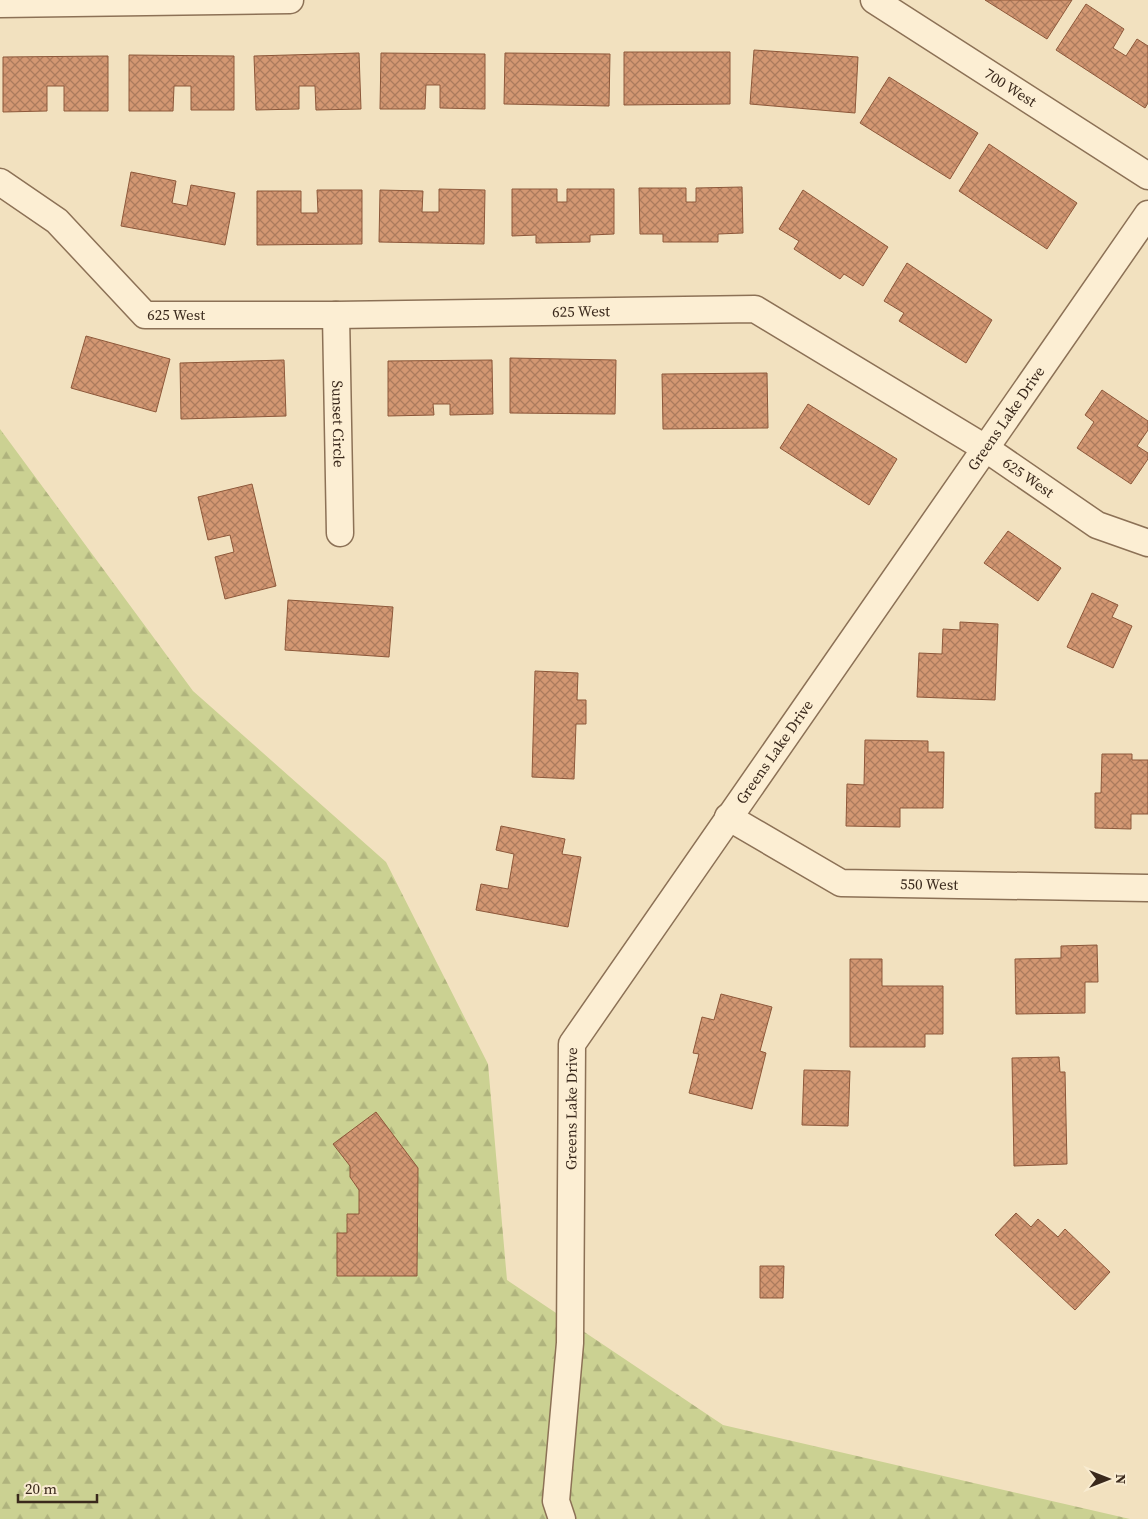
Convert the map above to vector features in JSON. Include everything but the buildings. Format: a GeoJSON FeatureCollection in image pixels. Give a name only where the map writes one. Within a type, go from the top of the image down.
{"type":"FeatureCollection","features":[{"type":"Feature","properties":{"kind":"street"},"geometry":{"type":"LineString","coordinates":[[0,4],[290,0]]}},
{"type":"Feature","properties":{"kind":"street","name":"700 West"},"geometry":{"type":"LineString","coordinates":[[874,0],[1148,176]]}},
{"type":"Feature","properties":{"kind":"street","name":"625 West"},"geometry":{"type":"LineString","coordinates":[[0,182],[57,221],[145,315],[336,315],[755,309],[985,448],[1097,525],[1148,543]]}},
{"type":"Feature","properties":{"kind":"street","name":"Greens Lake Drive"},"geometry":{"type":"LineString","coordinates":[[562,1519],[556,1501],[570,1343],[572,1044],[1148,214]]}},
{"type":"Feature","properties":{"kind":"street","name":"Sunset Circle"},"geometry":{"type":"LineString","coordinates":[[336,315],[340,533]]}},
{"type":"Feature","properties":{"kind":"street","name":"550 West"},"geometry":{"type":"LineString","coordinates":[[728,817],[841,883],[1148,888]]}},
{"type":"Feature","properties":{"kind":"green space"},"geometry":{"type":"Polygon","coordinates":[[[0,429],[193,691],[386,862],[488,1064],[507,1280],[723,1425],[1130,1519],[0,1519],[0,429]]]}}]}
